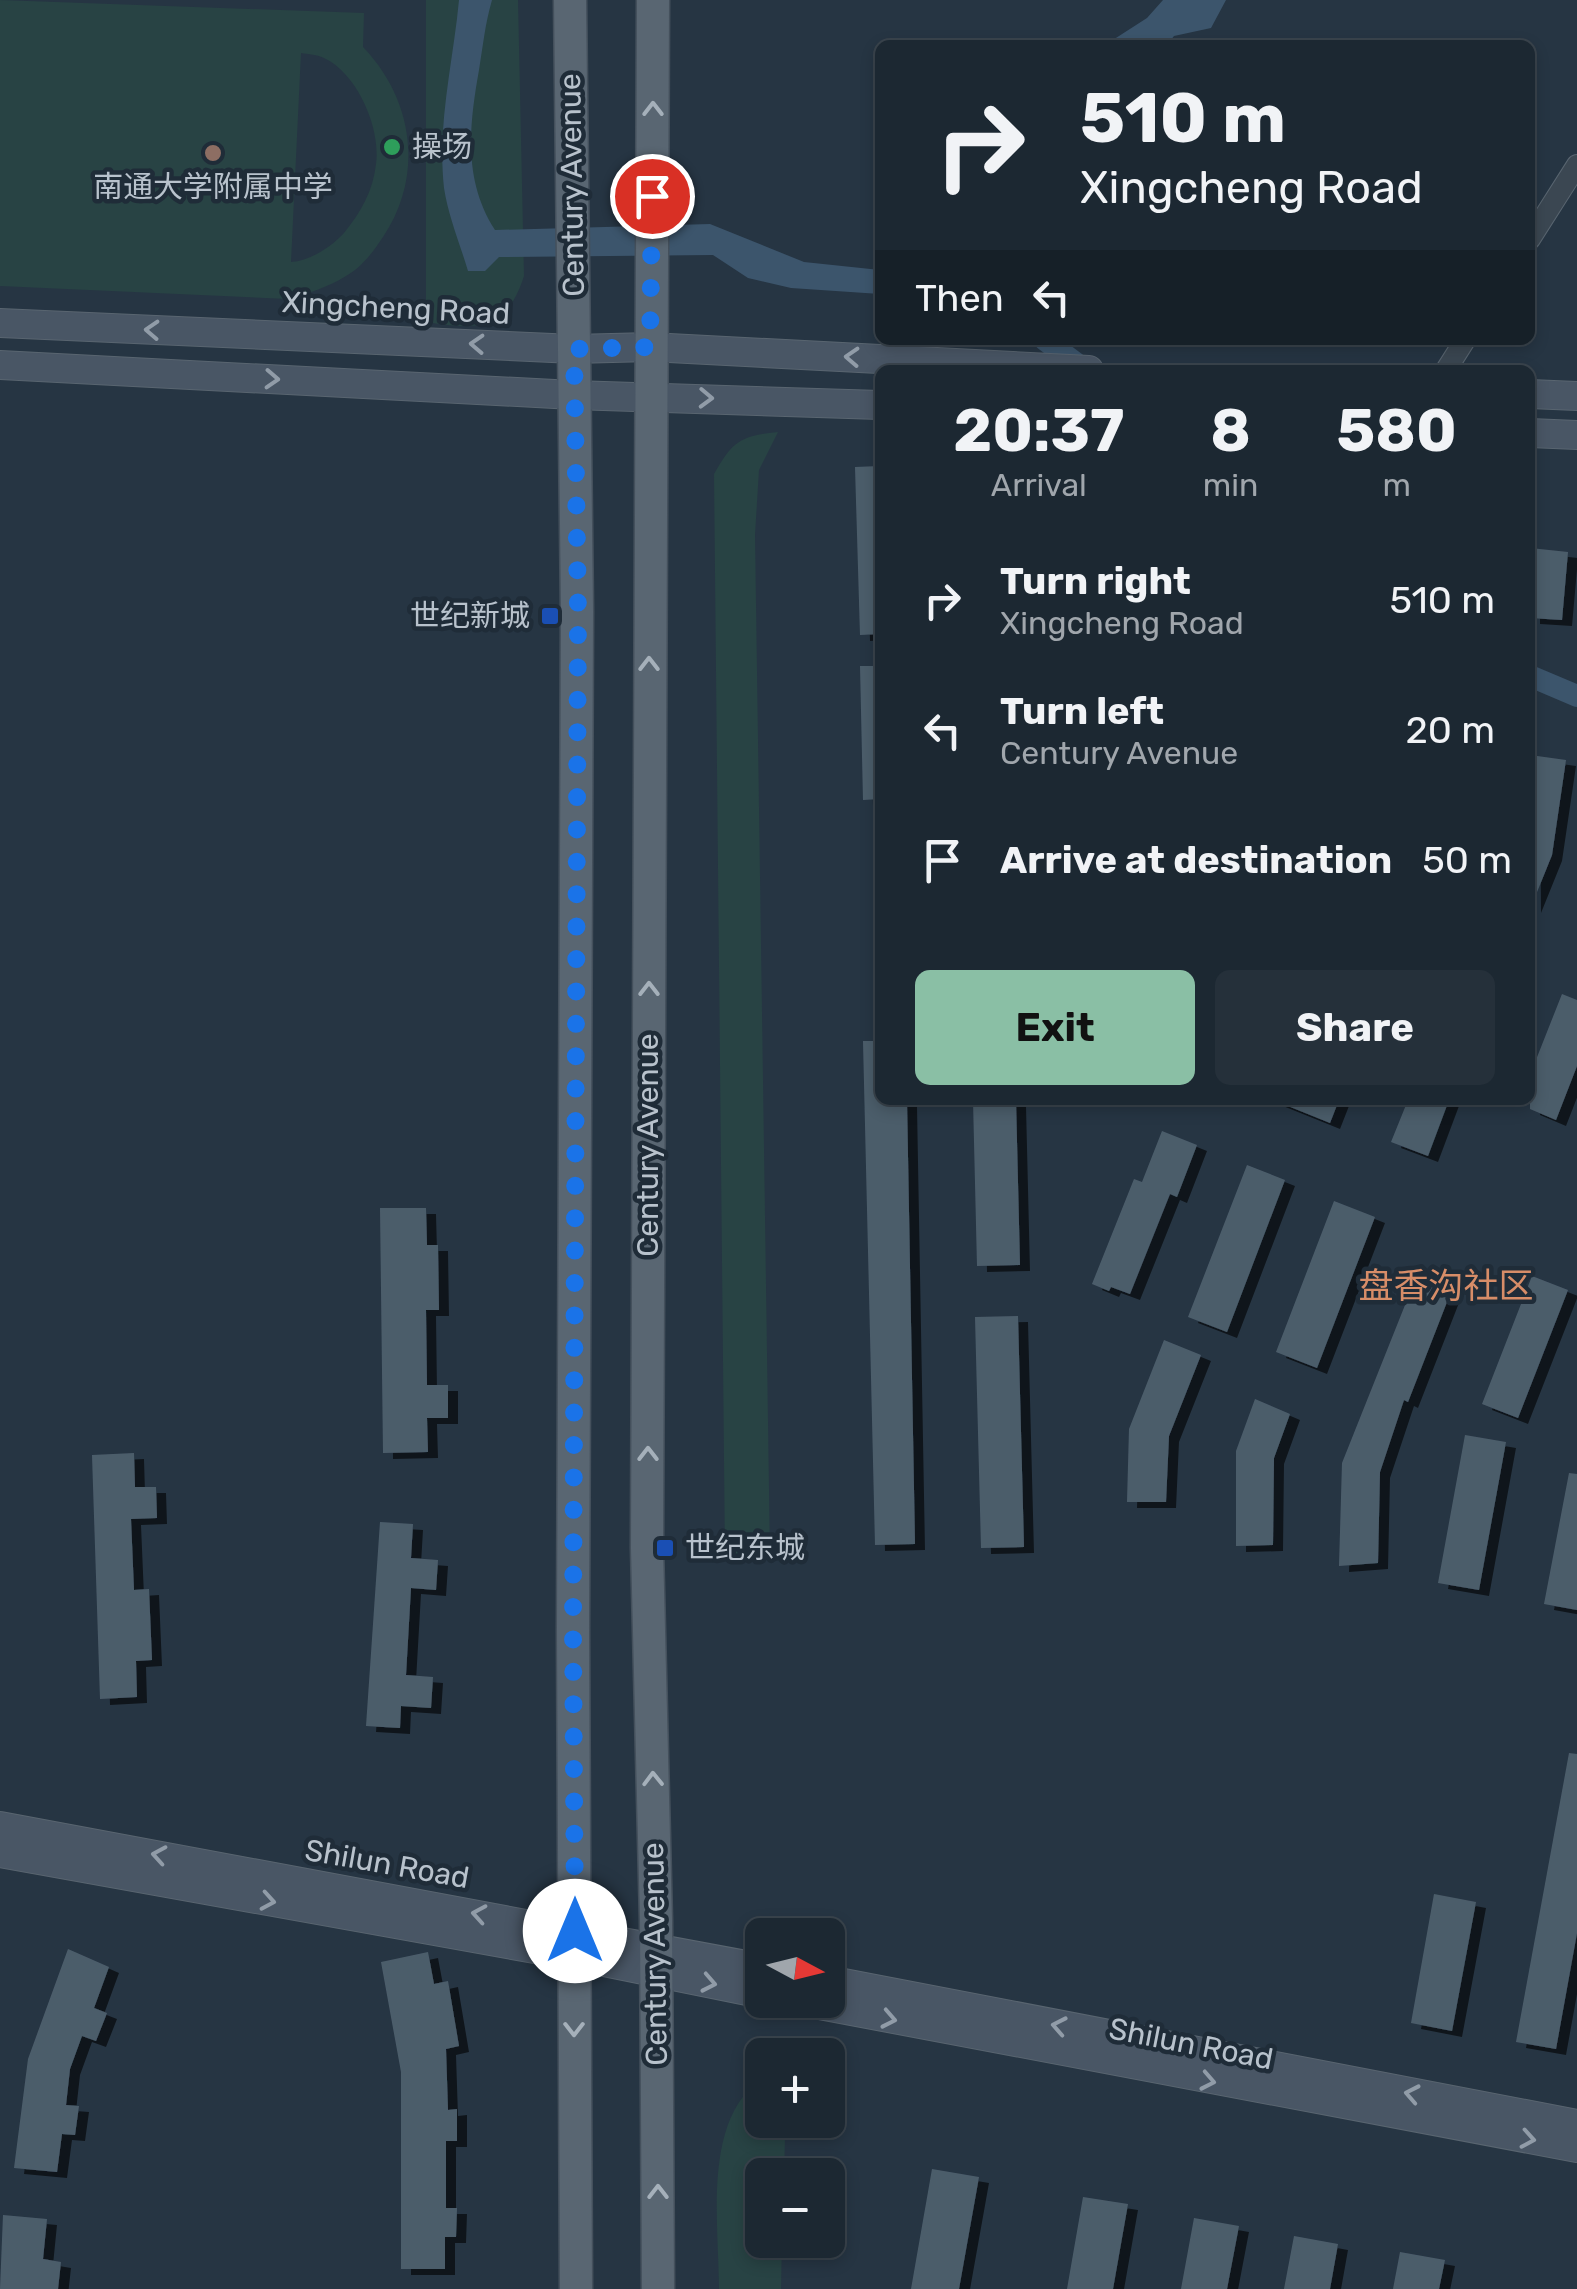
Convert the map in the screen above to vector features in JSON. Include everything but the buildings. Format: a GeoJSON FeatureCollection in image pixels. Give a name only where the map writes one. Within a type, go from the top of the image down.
{"type":"FeatureCollection","features":[{"type":"Feature","properties":{"kind":"main road","name":"Century Avenue"},"geometry":{"type":"LineString","coordinates":[[570,0],[578,612],[573,1630],[576,2289]]}},
{"type":"Feature","properties":{"kind":"main road","name":"Century Avenue"},"geometry":{"type":"LineString","coordinates":[[658,2289],[648,1548],[650,347],[660,8]]}},
{"type":"Feature","properties":{"kind":"main road","name":"Xingcheng Road"},"geometry":{"type":"LineString","coordinates":[[0,323],[574,349],[650,347],[994,365]]}},
{"type":"Feature","properties":{"kind":"main road"},"geometry":{"type":"LineString","coordinates":[[0,364],[573,395],[875,405]]}},
{"type":"Feature","properties":{"kind":"main road"},"geometry":{"type":"LineString","coordinates":[[1535,394],[1577,396]]}},
{"type":"Feature","properties":{"kind":"main road"},"geometry":{"type":"LineString","coordinates":[[1535,432],[1577,435]]}},
{"type":"Feature","properties":{"kind":"main road","name":"Shilun Road"},"geometry":{"type":"LineString","coordinates":[[0,1826],[656,1960],[745,1967]]}},
{"type":"Feature","properties":{"kind":"main road","name":"Shilun Road"},"geometry":{"type":"LineString","coordinates":[[0,1853],[574,1944]]}},
{"type":"Feature","properties":{"kind":"main road","name":"Shilun Road"},"geometry":{"type":"LineString","coordinates":[[656,1960],[745,1989]]}},
{"type":"Feature","properties":{"kind":"main road","name":"Shilun Road"},"geometry":{"type":"LineString","coordinates":[[845,1983],[1577,2124]]}},
{"type":"Feature","properties":{"kind":"main road","name":"Shilun Road"},"geometry":{"type":"LineString","coordinates":[[845,2010],[1577,2148]]}},
{"type":"Feature","properties":{"kind":"street"},"geometry":{"type":"LineString","coordinates":[[1535,230],[1577,166]]}},
{"type":"Feature","properties":{"kind":"green space","name":"南通大学附属中学"},"geometry":{"type":"Polygon","coordinates":[[[0,0],[364,13],[363,47],[380,68],[403,114],[408,164],[396,213],[375,248],[352,272],[325,287],[289,299],[0,286],[0,0]],[[301,53],[291,262],[320,252],[344,233],[365,201],[377,150],[365,104],[347,76],[322,57],[301,53]]]}},
{"type":"Feature","properties":{"kind":"green space"},"geometry":{"type":"Polygon","coordinates":[[[426,0],[518,0],[524,276],[508,308],[488,323],[475,326],[426,322],[426,0]]]}},
{"type":"Feature","properties":{"kind":"green space"},"geometry":{"type":"Polygon","coordinates":[[[778,432],[759,470],[755,535],[770,1557],[725,1558],[714,474],[739,442],[778,432]]]}},
{"type":"Feature","properties":{"kind":"green space"},"geometry":{"type":"Polygon","coordinates":[[[743,2097],[745,2138],[785,2138],[784,2158],[745,2158],[745,2258],[782,2258],[781,2289],[719,2289],[718,2175],[730,2120],[743,2097]]]}},
{"type":"Feature","properties":{"kind":"water"},"geometry":{"type":"Polygon","coordinates":[[[459,0],[492,0],[476,91],[471,152],[478,192],[495,230],[710,224],[804,262],[875,269],[875,294],[791,288],[748,278],[713,255],[499,257],[485,271],[468,271],[444,188],[444,117],[459,0]]]}},
{"type":"Feature","properties":{"kind":"water"},"geometry":{"type":"Polygon","coordinates":[[[1163,0],[1226,0],[1211,28],[1171,40],[1113,40],[1147,18],[1163,0]]]}},
{"type":"Feature","properties":{"kind":"waterway"},"geometry":{"type":"LineString","coordinates":[[1052,345],[1078,365]]}},
{"type":"Feature","properties":{"kind":"waterway"},"geometry":{"type":"LineString","coordinates":[[1535,678],[1577,696]]}},
{"type":"Feature","properties":{"kind":"place","name":"操场"},"geometry":{"type":"Point","coordinates":[392,147]}},
{"type":"Feature","properties":{"kind":"place","name":"南通大学附属中学"},"geometry":{"type":"Point","coordinates":[213,153]}},
{"type":"Feature","properties":{"kind":"place","name":"世纪新城"},"geometry":{"type":"Point","coordinates":[550,616]}},
{"type":"Feature","properties":{"kind":"place","name":"世纪东城"},"geometry":{"type":"Point","coordinates":[665,1548]}},
{"type":"Feature","properties":{"kind":"district","name":"盘香沟社区"},"geometry":{"type":"Point","coordinates":[1446,1286]}},
{"type":"Feature","properties":{"kind":"route"},"geometry":{"type":"LineString","coordinates":[[575,1931],[578,612],[574,349],[650,347],[652,196]]}}]}
